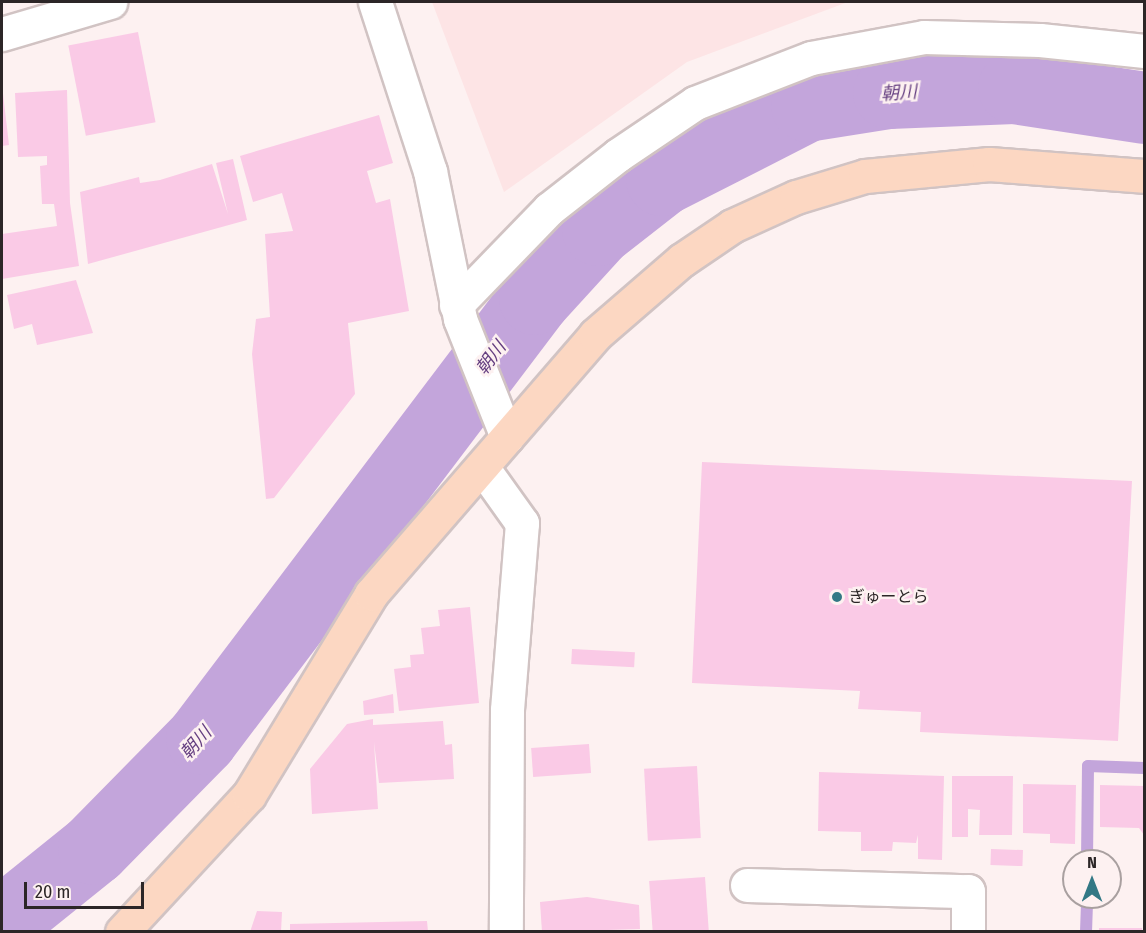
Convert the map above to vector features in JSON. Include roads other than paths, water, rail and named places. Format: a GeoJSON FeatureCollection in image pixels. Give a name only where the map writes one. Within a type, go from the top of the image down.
{"type":"FeatureCollection","features":[{"type":"Feature","properties":{"kind":"street"},"geometry":{"type":"LineString","coordinates":[[2,34],[110,2]]}},
{"type":"Feature","properties":{"kind":"street"},"geometry":{"type":"LineString","coordinates":[[375,2],[430,171],[458,312],[507,437]]}},
{"type":"Feature","properties":{"kind":"street"},"geometry":{"type":"LineString","coordinates":[[458,312],[549,209],[618,155],[695,103],[811,58],[924,37],[1040,40],[1144,51]]}},
{"type":"Feature","properties":{"kind":"street"},"geometry":{"type":"LineString","coordinates":[[122,932],[249,795],[371,594],[507,437],[634,298],[732,226],[796,197],[921,167],[989,164],[1144,176]]}},
{"type":"Feature","properties":{"kind":"street"},"geometry":{"type":"LineString","coordinates":[[482,467],[522,523],[507,710],[506,932]]}},
{"type":"Feature","properties":{"kind":"street"},"geometry":{"type":"LineString","coordinates":[[747,885],[968,891],[968,932]]}},
{"type":"Feature","properties":{"kind":"waterway","name":"朝川"},"geometry":{"type":"LineString","coordinates":[[2,923],[94,849],[202,739],[535,299],[598,230],[662,180],[807,106],[889,93],[1014,88],[1144,108]]}},
{"type":"Feature","properties":{"kind":"waterway"},"geometry":{"type":"LineString","coordinates":[[1087,849],[1088,766],[1144,768]]}},
{"type":"Feature","properties":{"kind":"waterway"},"geometry":{"type":"LineString","coordinates":[[1086,932],[1087,909]]}},
{"type":"Feature","properties":{"kind":"place","name":"ぎゅーとら"},"geometry":{"type":"Point","coordinates":[837,597]}}]}
